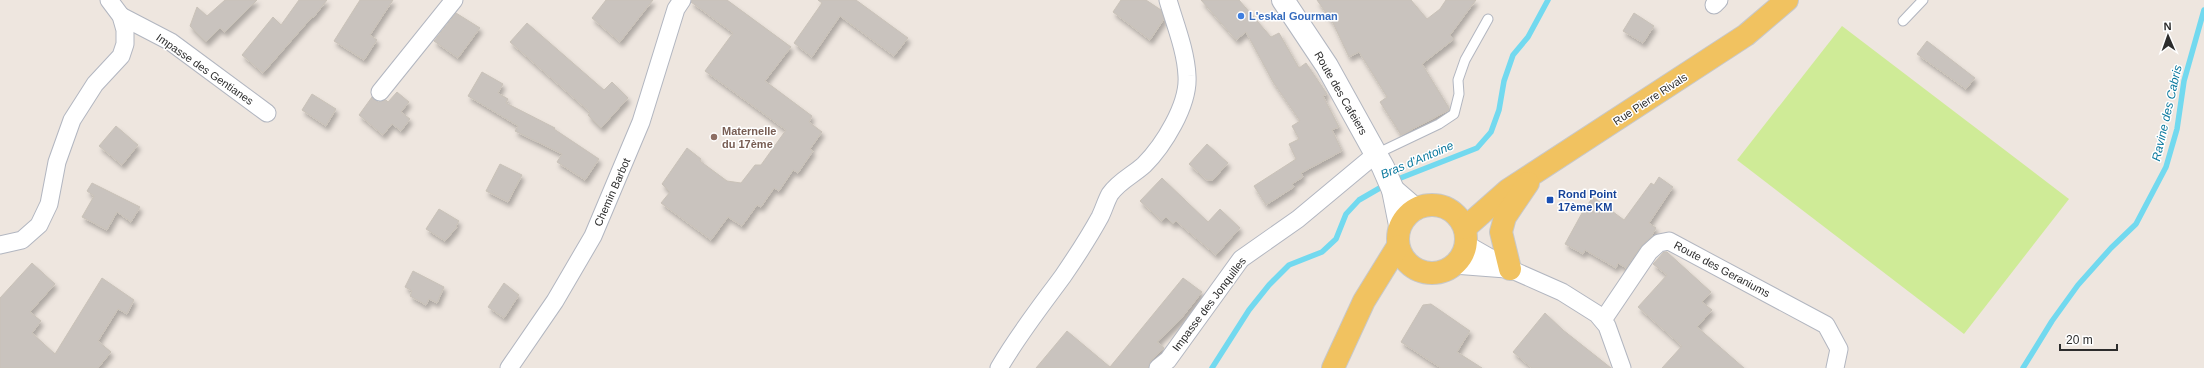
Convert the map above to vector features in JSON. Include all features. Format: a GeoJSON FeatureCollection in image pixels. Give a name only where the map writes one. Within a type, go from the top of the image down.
{"type":"FeatureCollection","features":[{"type":"Feature","properties":{"kind":"main road","name":"Rue Pierre Rivals"},"geometry":{"type":"LineString","coordinates":[[1465,236],[1508,190],[1746,35],[1787,0]]}},
{"type":"Feature","properties":{"kind":"main road"},"geometry":{"type":"LineString","coordinates":[[1510,269],[1501,232],[1505,217],[1536,171]]}},
{"type":"Feature","properties":{"kind":"main road","name":"Rue Pierre Rivals"},"geometry":{"type":"LineString","coordinates":[[1450,209],[1508,190]]}},
{"type":"Feature","properties":{"kind":"main road"},"geometry":{"type":"LineString","coordinates":[[1333,368],[1364,301],[1399,235],[1406,216],[1415,209],[1427,205],[1439,205],[1450,209],[1458,217],[1465,236],[1464,252],[1454,265],[1436,273],[1417,270],[1392,280],[1364,301]]}},
{"type":"Feature","properties":{"kind":"main road"},"geometry":{"type":"LineString","coordinates":[[1399,235],[1402,256],[1417,270]]}},
{"type":"Feature","properties":{"kind":"street"},"geometry":{"type":"LineString","coordinates":[[0,245],[22,240],[31,234],[45,215],[49,204],[56,162],[72,120],[95,84],[120,56],[124,44],[125,30],[121,16],[109,0]]}},
{"type":"Feature","properties":{"kind":"street"},"geometry":{"type":"LineString","coordinates":[[380,92],[454,0]]}},
{"type":"Feature","properties":{"kind":"street","name":"Chemin Barbot"},"geometry":{"type":"LineString","coordinates":[[509,368],[555,301],[593,236],[642,122],[671,23],[676,9],[682,0]]}},
{"type":"Feature","properties":{"kind":"street"},"geometry":{"type":"LineString","coordinates":[[999,368],[1025,325],[1063,276],[1101,216],[1111,193],[1124,178],[1143,166],[1175,122],[1185,96],[1188,77],[1168,0]]}},
{"type":"Feature","properties":{"kind":"street","name":"Route des Cafeiers"},"geometry":{"type":"LineString","coordinates":[[1283,0],[1327,66],[1379,160],[1393,190],[1399,235]]}},
{"type":"Feature","properties":{"kind":"street","name":"Impasse des Gentianes"},"geometry":{"type":"LineString","coordinates":[[121,16],[149,29],[171,42],[267,113]]}},
{"type":"Feature","properties":{"kind":"street","name":"Impasse des Jonquilles"},"geometry":{"type":"LineString","coordinates":[[1158,368],[1168,360],[1241,259],[1379,160]]}},
{"type":"Feature","properties":{"kind":"street","name":"Route des Cafeiers"},"geometry":{"type":"LineString","coordinates":[[1393,190],[1415,209]]}},
{"type":"Feature","properties":{"kind":"street"},"geometry":{"type":"LineString","coordinates":[[1465,236],[1510,269],[1562,292],[1582,303],[1603,320],[1622,368]]}},
{"type":"Feature","properties":{"kind":"street","name":"Route des Geraniums"},"geometry":{"type":"LineString","coordinates":[[1603,320],[1649,252],[1659,243],[1669,241],[1826,326],[1839,349],[1835,368]]}},
{"type":"Feature","properties":{"kind":"street"},"geometry":{"type":"LineString","coordinates":[[1454,265],[1510,269]]}},
{"type":"Feature","properties":{"kind":"lane"},"geometry":{"type":"LineString","coordinates":[[1903,21],[1923,0]]}},
{"type":"Feature","properties":{"kind":"lane"},"geometry":{"type":"LineString","coordinates":[[1379,160],[1454,114],[1459,94],[1458,80],[1465,60],[1488,19]]}},
{"type":"Feature","properties":{"kind":"green space"},"geometry":{"type":"Polygon","coordinates":[[[1842,26],[2069,199],[1964,334],[1737,160],[1842,26]]]}},
{"type":"Feature","properties":{"kind":"building"},"geometry":{"type":"Polygon","coordinates":[[[225,0],[257,0],[225,32],[220,28],[206,42],[190,26],[197,7],[207,16],[225,0]]]}},
{"type":"Feature","properties":{"kind":"building"},"geometry":{"type":"Polygon","coordinates":[[[299,0],[327,0],[313,18],[312,17],[263,73],[242,55],[273,17],[281,25],[299,0]]]}},
{"type":"Feature","properties":{"kind":"building"},"geometry":{"type":"Polygon","coordinates":[[[360,0],[393,0],[370,35],[377,40],[364,60],[334,41],[360,0]]]}},
{"type":"Feature","properties":{"kind":"building"},"geometry":{"type":"Polygon","coordinates":[[[606,0],[653,0],[620,42],[592,18],[606,0]]]}},
{"type":"Feature","properties":{"kind":"building"},"geometry":{"type":"Polygon","coordinates":[[[692,0],[727,0],[791,47],[765,81],[812,116],[809,122],[822,132],[810,149],[813,151],[798,173],[793,170],[779,191],[774,188],[761,207],[757,205],[742,226],[728,217],[711,240],[661,203],[670,192],[662,184],[687,148],[701,159],[700,161],[727,181],[741,183],[755,165],[761,165],[786,130],[705,71],[733,33],[691,2],[692,0]]]}},
{"type":"Feature","properties":{"kind":"building"},"geometry":{"type":"Polygon","coordinates":[[[818,0],[856,0],[908,38],[894,56],[840,16],[812,57],[794,43],[822,3],[818,0]]]}},
{"type":"Feature","properties":{"kind":"building"},"geometry":{"type":"Polygon","coordinates":[[[1121,0],[1146,0],[1161,10],[1164,19],[1150,40],[1113,12],[1121,0]]]}},
{"type":"Feature","properties":{"kind":"building"},"geometry":{"type":"Polygon","coordinates":[[[1201,0],[1239,0],[1271,37],[1279,33],[1299,68],[1306,63],[1327,94],[1323,96],[1339,127],[1332,130],[1342,151],[1301,173],[1303,177],[1292,184],[1294,187],[1266,205],[1254,186],[1296,159],[1289,144],[1299,139],[1292,126],[1300,121],[1273,82],[1246,32],[1236,40],[1201,0]]]}},
{"type":"Feature","properties":{"kind":"building"},"geometry":{"type":"Polygon","coordinates":[[[1317,0],[1411,0],[1427,19],[1440,9],[1446,0],[1476,0],[1450,35],[1454,39],[1422,64],[1449,110],[1401,135],[1380,102],[1387,97],[1359,52],[1349,57],[1333,23],[1317,0]]]}},
{"type":"Feature","properties":{"kind":"building"},"geometry":{"type":"Polygon","coordinates":[[[456,13],[480,28],[458,58],[434,41],[456,13]]]}},
{"type":"Feature","properties":{"kind":"building"},"geometry":{"type":"Polygon","coordinates":[[[1634,13],[1654,26],[1643,43],[1623,31],[1634,13]]]}},
{"type":"Feature","properties":{"kind":"building"},"geometry":{"type":"Polygon","coordinates":[[[527,23],[604,90],[612,82],[628,98],[601,128],[588,115],[590,112],[510,42],[527,23]]]}},
{"type":"Feature","properties":{"kind":"building"},"geometry":{"type":"Polygon","coordinates":[[[1927,41],[1975,78],[1966,89],[1917,54],[1927,41]]]}},
{"type":"Feature","properties":{"kind":"building"},"geometry":{"type":"Polygon","coordinates":[[[482,72],[503,84],[498,93],[508,99],[506,103],[555,128],[554,129],[599,159],[585,180],[557,162],[562,154],[515,131],[518,126],[468,96],[482,72]]]}},
{"type":"Feature","properties":{"kind":"building"},"geometry":{"type":"Polygon","coordinates":[[[397,92],[409,102],[401,112],[410,119],[401,131],[392,124],[383,135],[359,115],[372,97],[378,102],[386,100],[388,102],[397,92]]]}},
{"type":"Feature","properties":{"kind":"building"},"geometry":{"type":"Polygon","coordinates":[[[312,94],[336,109],[326,126],[302,110],[312,94]]]}},
{"type":"Feature","properties":{"kind":"building"},"geometry":{"type":"Polygon","coordinates":[[[116,126],[138,145],[122,165],[99,146],[116,126]]]}},
{"type":"Feature","properties":{"kind":"building"},"geometry":{"type":"Polygon","coordinates":[[[1207,144],[1228,163],[1213,180],[1207,180],[1189,164],[1207,144]]]}},
{"type":"Feature","properties":{"kind":"building"},"geometry":{"type":"Polygon","coordinates":[[[500,164],[522,175],[508,202],[486,191],[500,164]]]}},
{"type":"Feature","properties":{"kind":"building"},"geometry":{"type":"Polygon","coordinates":[[[1659,177],[1673,187],[1649,223],[1656,228],[1651,237],[1641,246],[1626,268],[1618,263],[1616,268],[1585,250],[1583,254],[1565,244],[1582,213],[1593,197],[1624,220],[1651,183],[1654,185],[1659,177]]]}},
{"type":"Feature","properties":{"kind":"building"},"geometry":{"type":"Polygon","coordinates":[[[1162,178],[1208,222],[1220,209],[1240,228],[1216,255],[1176,221],[1173,224],[1166,217],[1162,221],[1140,201],[1162,178]]]}},
{"type":"Feature","properties":{"kind":"building"},"geometry":{"type":"Polygon","coordinates":[[[92,183],[140,207],[131,222],[117,212],[107,230],[82,217],[94,196],[87,191],[92,183]]]}},
{"type":"Feature","properties":{"kind":"building"},"geometry":{"type":"Polygon","coordinates":[[[439,209],[459,221],[456,226],[457,227],[445,241],[426,229],[439,209]]]}},
{"type":"Feature","properties":{"kind":"building"},"geometry":{"type":"Polygon","coordinates":[[[1664,252],[1667,252],[1711,292],[1702,302],[1712,310],[1697,327],[1744,368],[1662,368],[1682,346],[1638,307],[1667,275],[1653,264],[1664,252]]]}},
{"type":"Feature","properties":{"kind":"building"},"geometry":{"type":"Polygon","coordinates":[[[32,263],[55,284],[30,312],[41,321],[32,333],[55,354],[102,278],[134,300],[127,314],[118,309],[98,341],[111,352],[98,368],[0,368],[0,298],[32,263]]]}},
{"type":"Feature","properties":{"kind":"building"},"geometry":{"type":"Polygon","coordinates":[[[413,271],[444,287],[437,303],[429,299],[426,305],[410,296],[412,291],[405,287],[413,271]]]}},
{"type":"Feature","properties":{"kind":"building"},"geometry":{"type":"Polygon","coordinates":[[[1183,278],[1202,292],[1180,320],[1157,342],[1164,348],[1151,360],[1148,368],[1036,368],[1067,331],[1110,367],[1183,278]]]}},
{"type":"Feature","properties":{"kind":"building"},"geometry":{"type":"Polygon","coordinates":[[[504,283],[519,295],[504,318],[488,307],[504,283]]]}},
{"type":"Feature","properties":{"kind":"building"},"geometry":{"type":"Polygon","coordinates":[[[1431,304],[1470,331],[1457,352],[1482,368],[1441,368],[1401,342],[1423,305],[1431,304]]]}},
{"type":"Feature","properties":{"kind":"building"},"geometry":{"type":"Polygon","coordinates":[[[1545,313],[1563,330],[1611,368],[1532,368],[1513,352],[1545,313]]]}},
{"type":"Feature","properties":{"kind":"waterway","name":"Bras d'Antoine"},"geometry":{"type":"LineString","coordinates":[[1393,181],[1477,148],[1491,132],[1499,110],[1504,81],[1513,55],[1528,37],[1548,0]]}},
{"type":"Feature","properties":{"kind":"waterway","name":"Ravine des Cabris"},"geometry":{"type":"LineString","coordinates":[[2023,368],[2052,321],[2078,285],[2111,248],[2136,224],[2166,167],[2177,129],[2184,81],[2204,10]]}},
{"type":"Feature","properties":{"kind":"waterway","name":"Bras d'Antoine"},"geometry":{"type":"LineString","coordinates":[[1212,368],[1249,310],[1269,285],[1289,265],[1322,252],[1336,239],[1346,214],[1359,200],[1385,185]]}},
{"type":"Feature","properties":{"kind":"place","name":"L'eskal Gourman"},"geometry":{"type":"Point","coordinates":[1241,16]}},
{"type":"Feature","properties":{"kind":"place","name":"Maternelle du 17ème"},"geometry":{"type":"Point","coordinates":[714,137]}},
{"type":"Feature","properties":{"kind":"place","name":"Rond Point 17ème KM"},"geometry":{"type":"Point","coordinates":[1550,200]}}]}
